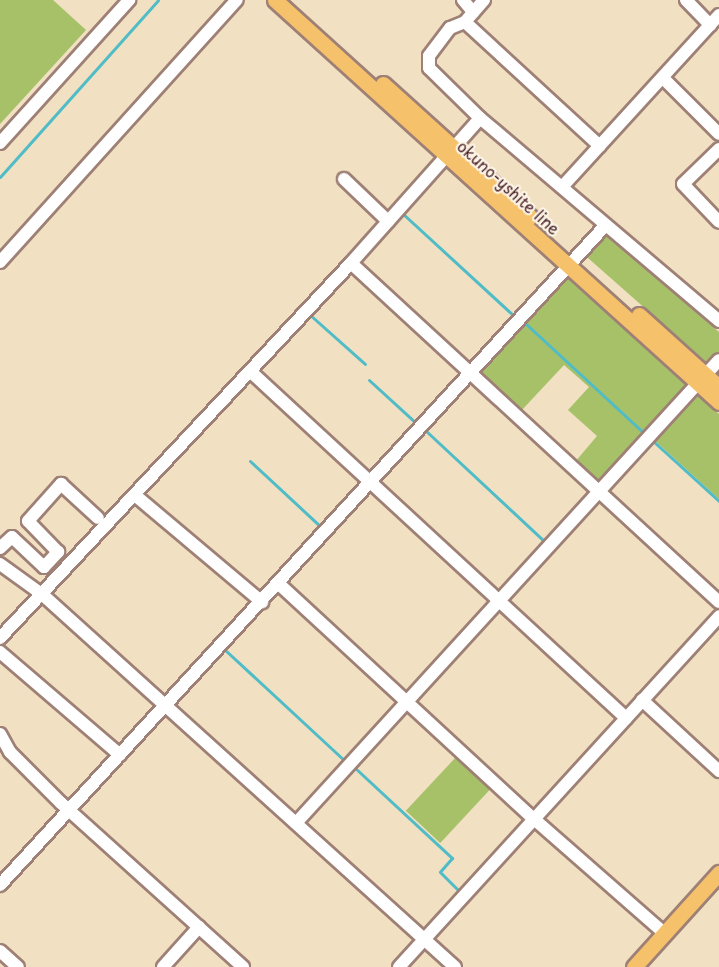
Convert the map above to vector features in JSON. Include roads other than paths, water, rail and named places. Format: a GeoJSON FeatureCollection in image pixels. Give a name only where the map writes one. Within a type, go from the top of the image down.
{"type":"FeatureCollection","features":[{"type":"Feature","properties":{"kind":"main road","name":"okuno-yshite line"},"geometry":{"type":"LineString","coordinates":[[275,0],[449,151],[701,378],[719,402]]}},
{"type":"Feature","properties":{"kind":"main road","name":"okuno-yshite line"},"geometry":{"type":"LineString","coordinates":[[289,0],[449,151]]}},
{"type":"Feature","properties":{"kind":"main road","name":"okuno-yshite line"},"geometry":{"type":"LineString","coordinates":[[701,378],[719,387]]}},
{"type":"Feature","properties":{"kind":"main road"},"geometry":{"type":"LineString","coordinates":[[634,967],[719,873]]}},
{"type":"Feature","properties":{"kind":"street"},"geometry":{"type":"LineString","coordinates":[[0,143],[129,0]]}},
{"type":"Feature","properties":{"kind":"street"},"geometry":{"type":"LineString","coordinates":[[0,262],[237,0]]}},
{"type":"Feature","properties":{"kind":"street"},"geometry":{"type":"LineString","coordinates":[[464,0],[473,12]]}},
{"type":"Feature","properties":{"kind":"street"},"geometry":{"type":"LineString","coordinates":[[484,0],[465,22],[450,28],[429,56],[429,68],[480,118],[719,321]]}},
{"type":"Feature","properties":{"kind":"street"},"geometry":{"type":"LineString","coordinates":[[562,187],[715,20],[686,0]]}},
{"type":"Feature","properties":{"kind":"street"},"geometry":{"type":"LineString","coordinates":[[465,22],[600,146]]}},
{"type":"Feature","properties":{"kind":"street"},"geometry":{"type":"LineString","coordinates":[[663,78],[719,134]]}},
{"type":"Feature","properties":{"kind":"street"},"geometry":{"type":"LineString","coordinates":[[0,638],[136,496],[351,263],[480,118]]}},
{"type":"Feature","properties":{"kind":"street"},"geometry":{"type":"LineString","coordinates":[[719,149],[682,184],[719,222]]}},
{"type":"Feature","properties":{"kind":"street"},"geometry":{"type":"LineString","coordinates":[[344,179],[388,221]]}},
{"type":"Feature","properties":{"kind":"street"},"geometry":{"type":"LineString","coordinates":[[0,885],[279,584],[370,481],[605,226]]}},
{"type":"Feature","properties":{"kind":"street"},"geometry":{"type":"LineString","coordinates":[[351,263],[719,602]]}},
{"type":"Feature","properties":{"kind":"street"},"geometry":{"type":"LineString","coordinates":[[296,823],[719,360]]}},
{"type":"Feature","properties":{"kind":"street"},"geometry":{"type":"LineString","coordinates":[[250,371],[626,718]]}},
{"type":"Feature","properties":{"kind":"street"},"geometry":{"type":"LineString","coordinates":[[0,548],[62,484],[98,518]]}},
{"type":"Feature","properties":{"kind":"street"},"geometry":{"type":"LineString","coordinates":[[136,496],[262,602]]}},
{"type":"Feature","properties":{"kind":"street"},"geometry":{"type":"LineString","coordinates":[[12,537],[44,567],[58,552],[28,520]]}},
{"type":"Feature","properties":{"kind":"street"},"geometry":{"type":"LineString","coordinates":[[0,564],[43,595],[455,967]]}},
{"type":"Feature","properties":{"kind":"street"},"geometry":{"type":"LineString","coordinates":[[279,584],[534,819],[664,933]]}},
{"type":"Feature","properties":{"kind":"street"},"geometry":{"type":"LineString","coordinates":[[399,967],[719,616]]}},
{"type":"Feature","properties":{"kind":"street"},"geometry":{"type":"LineString","coordinates":[[0,652],[120,755]]}},
{"type":"Feature","properties":{"kind":"street"},"geometry":{"type":"LineString","coordinates":[[642,700],[719,771]]}},
{"type":"Feature","properties":{"kind":"street"},"geometry":{"type":"LineString","coordinates":[[0,734],[10,752],[61,803],[243,967]]}},
{"type":"Feature","properties":{"kind":"street"},"geometry":{"type":"LineString","coordinates":[[163,967],[199,927]]}},
{"type":"Feature","properties":{"kind":"street"},"geometry":{"type":"LineString","coordinates":[[0,951],[18,967]]}},
{"type":"Feature","properties":{"kind":"waterway"},"geometry":{"type":"LineString","coordinates":[[0,177],[158,0]]}},
{"type":"Feature","properties":{"kind":"waterway"},"geometry":{"type":"LineString","coordinates":[[402,213],[515,317]]}},
{"type":"Feature","properties":{"kind":"waterway"},"geometry":{"type":"LineString","coordinates":[[309,314],[365,364]]}},
{"type":"Feature","properties":{"kind":"waterway"},"geometry":{"type":"LineString","coordinates":[[525,323],[645,434]]}},
{"type":"Feature","properties":{"kind":"waterway"},"geometry":{"type":"LineString","coordinates":[[369,380],[417,424]]}},
{"type":"Feature","properties":{"kind":"waterway"},"geometry":{"type":"LineString","coordinates":[[425,430],[545,542]]}},
{"type":"Feature","properties":{"kind":"waterway"},"geometry":{"type":"LineString","coordinates":[[653,441],[719,501]]}},
{"type":"Feature","properties":{"kind":"waterway"},"geometry":{"type":"LineString","coordinates":[[250,461],[321,527]]}},
{"type":"Feature","properties":{"kind":"waterway"},"geometry":{"type":"LineString","coordinates":[[224,649],[344,760]]}},
{"type":"Feature","properties":{"kind":"waterway"},"geometry":{"type":"LineString","coordinates":[[354,767],[452,858],[440,872],[460,892]]}}]}
